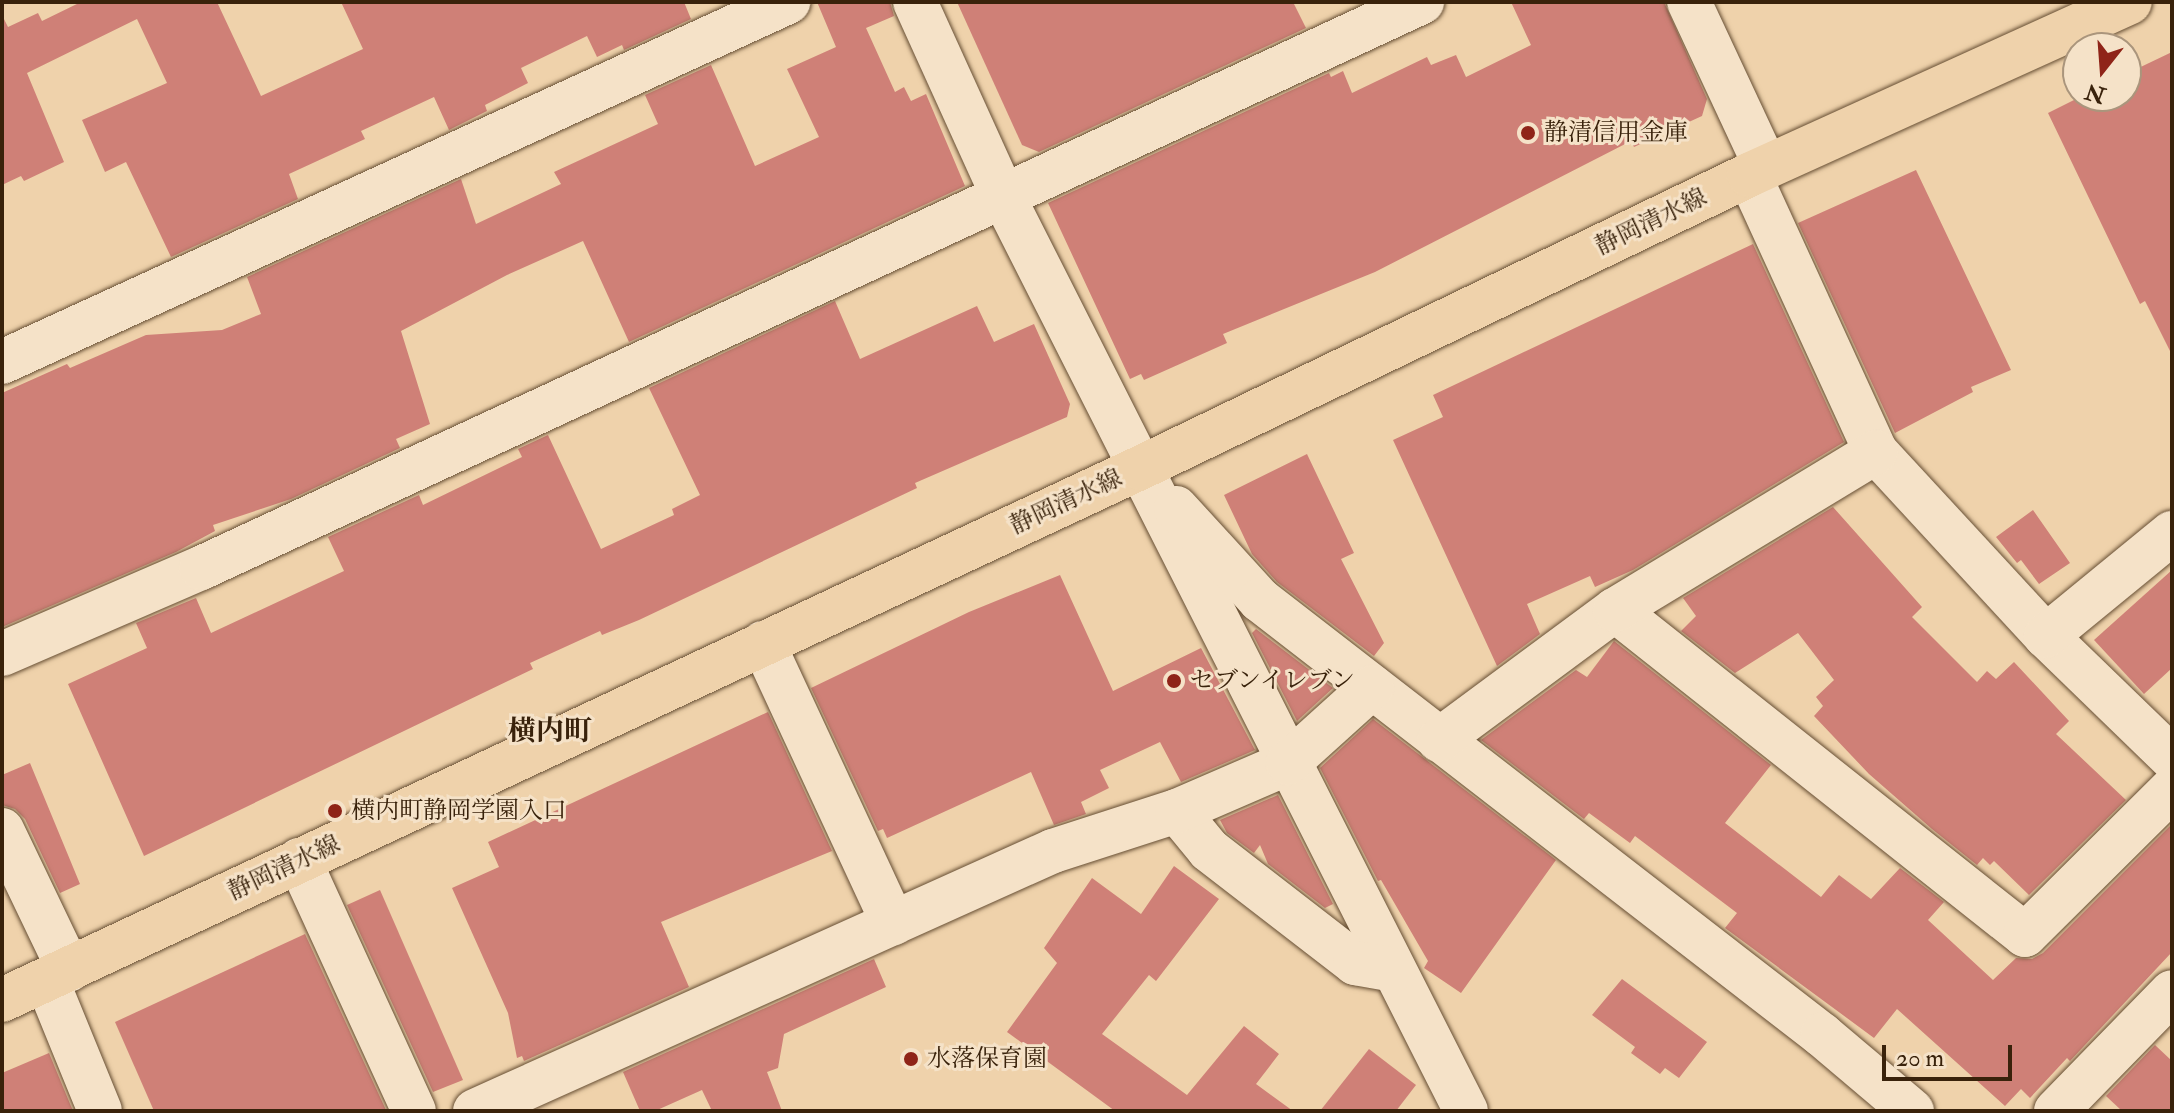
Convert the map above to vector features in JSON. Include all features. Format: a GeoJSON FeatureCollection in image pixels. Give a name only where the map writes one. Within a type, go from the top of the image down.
{"type":"FeatureCollection","features":[{"type":"Feature","properties":{"kind":"main road","name":"静岡清水線"},"geometry":{"type":"LineString","coordinates":[[2,1000],[1140,468],[1757,171],[2130,2]]}},
{"type":"Feature","properties":{"kind":"street"},"geometry":{"type":"LineString","coordinates":[[2,362],[788,2]]}},
{"type":"Feature","properties":{"kind":"street"},"geometry":{"type":"LineString","coordinates":[[915,2],[1004,198],[1466,1111]]}},
{"type":"Feature","properties":{"kind":"street"},"geometry":{"type":"LineString","coordinates":[[2,654],[201,568],[1422,2]]}},
{"type":"Feature","properties":{"kind":"street"},"geometry":{"type":"LineString","coordinates":[[1689,2],[1876,452],[2046,636],[2172,758]]}},
{"type":"Feature","properties":{"kind":"street"},"geometry":{"type":"LineString","coordinates":[[1439,740],[1615,610],[1876,452]]}},
{"type":"Feature","properties":{"kind":"street"},"geometry":{"type":"LineString","coordinates":[[1140,468],[1260,600],[1822,1035],[1912,1111]]}},
{"type":"Feature","properties":{"kind":"street"},"geometry":{"type":"LineString","coordinates":[[2046,636],[2172,533]]}},
{"type":"Feature","properties":{"kind":"street"},"geometry":{"type":"LineString","coordinates":[[1615,610],[2025,935],[2172,789]]}},
{"type":"Feature","properties":{"kind":"street"},"geometry":{"type":"LineString","coordinates":[[763,643],[893,923]]}},
{"type":"Feature","properties":{"kind":"street"},"geometry":{"type":"LineString","coordinates":[[475,1111],[1053,851],[1177,811],[1288,763],[1372,687]]}},
{"type":"Feature","properties":{"kind":"street"},"geometry":{"type":"LineString","coordinates":[[1177,811],[1209,850],[1355,963],[1393,970]]}},
{"type":"Feature","properties":{"kind":"street"},"geometry":{"type":"LineString","coordinates":[[2,830],[58,975],[100,1111]]}},
{"type":"Feature","properties":{"kind":"street"},"geometry":{"type":"LineString","coordinates":[[299,860],[414,1111]]}},
{"type":"Feature","properties":{"kind":"street"},"geometry":{"type":"LineString","coordinates":[[2056,1111],[2172,992]]}},
{"type":"Feature","properties":{"kind":"building"},"geometry":{"type":"Polygon","coordinates":[[[81,2],[217,2],[261,96],[363,49],[341,2],[684,2],[691,19],[624,50],[622,45],[597,57],[587,36],[521,68],[528,83],[485,105],[487,111],[449,130],[434,97],[361,131],[365,139],[289,174],[298,199],[171,257],[126,162],[105,172],[82,120],[167,83],[137,19],[27,73],[64,162],[24,181],[21,176],[2,185],[2,15],[8,27],[38,13],[42,21],[81,2]]]}},
{"type":"Feature","properties":{"kind":"building"},"geometry":{"type":"Polygon","coordinates":[[[817,2],[890,2],[894,16],[866,28],[895,92],[904,87],[911,101],[926,94],[965,186],[629,342],[583,241],[507,275],[401,331],[430,424],[396,439],[400,448],[291,499],[213,525],[215,531],[176,552],[2,627],[2,393],[67,364],[70,368],[146,335],[222,330],[261,314],[247,277],[461,179],[476,224],[561,184],[554,172],[658,124],[645,95],[711,65],[755,166],[819,137],[787,69],[836,47],[817,2]]]}},
{"type":"Feature","properties":{"kind":"building"},"geometry":{"type":"Polygon","coordinates":[[[957,2],[1293,2],[1306,28],[1039,152],[1022,145],[957,2]]]}},
{"type":"Feature","properties":{"kind":"building"},"geometry":{"type":"Polygon","coordinates":[[[1511,2],[1664,2],[1707,99],[1702,116],[1634,147],[1631,141],[1375,272],[1223,334],[1227,343],[1144,380],[1141,374],[1130,379],[1048,203],[1329,73],[1331,77],[1343,71],[1352,93],[1427,57],[1431,65],[1456,55],[1466,77],[1531,45],[1511,2]]]}},
{"type":"Feature","properties":{"kind":"building"},"geometry":{"type":"Polygon","coordinates":[[[2172,52],[2172,355],[2145,301],[2140,304],[2048,113],[2062,106],[2062,112],[2142,112],[2142,66],[2172,52]]]}},
{"type":"Feature","properties":{"kind":"building"},"geometry":{"type":"Polygon","coordinates":[[[1916,170],[2011,370],[1971,387],[1973,392],[1895,433],[1798,223],[1916,170]]]}},
{"type":"Feature","properties":{"kind":"building"},"geometry":{"type":"Polygon","coordinates":[[[1753,244],[1844,442],[1633,570],[1595,587],[1590,576],[1527,604],[1540,634],[1497,666],[1393,440],[1443,417],[1433,395],[1753,244]]]}},
{"type":"Feature","properties":{"kind":"building"},"geometry":{"type":"Polygon","coordinates":[[[835,301],[860,359],[977,306],[994,342],[1034,324],[1070,404],[1067,417],[915,483],[917,488],[639,620],[602,635],[600,631],[530,663],[533,669],[144,856],[68,684],[147,648],[136,623],[196,598],[211,633],[344,571],[328,537],[419,495],[423,505],[522,457],[518,449],[548,435],[601,549],[674,515],[672,509],[700,495],[649,388],[835,301]]]}},
{"type":"Feature","properties":{"kind":"building"},"geometry":{"type":"Polygon","coordinates":[[[1307,454],[1354,553],[1341,559],[1384,643],[1374,656],[1277,582],[1252,554],[1224,495],[1307,454]]]}},
{"type":"Feature","properties":{"kind":"building"},"geometry":{"type":"Polygon","coordinates":[[[1833,507],[1922,607],[1912,617],[1977,682],[1987,671],[1996,679],[2014,662],[2069,721],[2056,734],[2126,800],[2029,895],[1994,861],[1990,865],[1983,858],[1977,865],[1932,829],[1869,774],[1814,716],[1823,706],[1816,697],[1834,680],[1798,633],[1735,673],[1681,631],[1696,616],[1683,598],[1833,507]]]}},
{"type":"Feature","properties":{"kind":"building"},"geometry":{"type":"Polygon","coordinates":[[[2033,510],[2070,563],[2039,584],[2021,560],[2017,563],[1996,537],[2033,510]]]}},
{"type":"Feature","properties":{"kind":"building"},"geometry":{"type":"Polygon","coordinates":[[[2172,570],[2172,668],[2144,694],[2094,640],[2172,570]]]}},
{"type":"Feature","properties":{"kind":"building"},"geometry":{"type":"Polygon","coordinates":[[[1060,575],[1113,691],[1201,648],[1255,750],[1181,782],[1160,742],[1100,770],[1109,788],[1081,802],[1086,814],[1054,825],[1031,772],[887,838],[883,829],[878,831],[811,688],[969,612],[1060,575]]]}},
{"type":"Feature","properties":{"kind":"building"},"geometry":{"type":"Polygon","coordinates":[[[1256,629],[1333,688],[1297,721],[1252,633],[1256,629]]]}},
{"type":"Feature","properties":{"kind":"building"},"geometry":{"type":"Polygon","coordinates":[[[1614,641],[1771,765],[1725,823],[1821,897],[1839,875],[1871,899],[1900,868],[1944,902],[1928,920],[1993,980],[2016,958],[2032,959],[2043,953],[2172,824],[2172,952],[2070,1061],[2067,1058],[2030,1098],[2021,1089],[2005,1106],[1897,1009],[1874,1038],[1725,928],[1737,913],[1635,836],[1630,843],[1589,813],[1584,819],[1481,740],[1576,670],[1587,677],[1614,641]]]}},
{"type":"Feature","properties":{"kind":"building"},"geometry":{"type":"Polygon","coordinates":[[[768,712],[832,851],[661,922],[689,987],[524,1061],[522,1056],[517,1058],[508,1013],[452,888],[499,867],[488,842],[768,712]]]}},
{"type":"Feature","properties":{"kind":"building"},"geometry":{"type":"Polygon","coordinates":[[[1373,719],[1556,860],[1461,993],[1424,968],[1428,961],[1381,880],[1378,881],[1320,768],[1373,719]]]}},
{"type":"Feature","properties":{"kind":"building"},"geometry":{"type":"Polygon","coordinates":[[[30,763],[80,884],[60,893],[25,819],[15,809],[2,805],[2,775],[30,763]]]}},
{"type":"Feature","properties":{"kind":"building"},"geometry":{"type":"Polygon","coordinates":[[[1278,795],[1333,904],[1325,908],[1268,864],[1260,845],[1254,853],[1227,833],[1220,820],[1278,795]]]}},
{"type":"Feature","properties":{"kind":"building"},"geometry":{"type":"Polygon","coordinates":[[[1174,866],[1219,899],[1156,981],[1149,975],[1102,1034],[1187,1095],[1244,1026],[1279,1054],[1256,1084],[1293,1111],[1115,1111],[1007,1032],[1057,963],[1044,948],[1092,878],[1141,914],[1174,866]]]}},
{"type":"Feature","properties":{"kind":"building"},"geometry":{"type":"Polygon","coordinates":[[[380,890],[463,1080],[433,1092],[347,905],[380,890]]]}},
{"type":"Feature","properties":{"kind":"building"},"geometry":{"type":"Polygon","coordinates":[[[305,934],[386,1110],[154,1111],[115,1022],[305,934]]]}},
{"type":"Feature","properties":{"kind":"building"},"geometry":{"type":"Polygon","coordinates":[[[874,959],[886,987],[784,1034],[778,1068],[767,1072],[782,1111],[712,1111],[702,1090],[655,1111],[640,1111],[623,1072],[874,959]]]}},
{"type":"Feature","properties":{"kind":"building"},"geometry":{"type":"Polygon","coordinates":[[[1622,979],[1707,1042],[1679,1078],[1665,1068],[1660,1074],[1631,1053],[1635,1047],[1592,1015],[1622,979]]]}},
{"type":"Feature","properties":{"kind":"building"},"geometry":{"type":"Polygon","coordinates":[[[2155,1045],[2172,1061],[2172,1111],[2122,1111],[2106,1096],[2155,1045]]]}},
{"type":"Feature","properties":{"kind":"building"},"geometry":{"type":"Polygon","coordinates":[[[1369,1049],[1416,1085],[1396,1111],[1320,1111],[1369,1049]]]}},
{"type":"Feature","properties":{"kind":"building"},"geometry":{"type":"Polygon","coordinates":[[[49,1053],[73,1111],[2,1111],[2,1073],[49,1053]]]}},
{"type":"Feature","properties":{"kind":"place","name":"静清信用金庫"},"geometry":{"type":"Point","coordinates":[1528,133]}},
{"type":"Feature","properties":{"kind":"place","name":"セブンイレブン"},"geometry":{"type":"Point","coordinates":[1174,681]}},
{"type":"Feature","properties":{"kind":"place","name":"横内町静岡学園入口"},"geometry":{"type":"Point","coordinates":[335,811]}},
{"type":"Feature","properties":{"kind":"place","name":"水落保育園"},"geometry":{"type":"Point","coordinates":[911,1059]}},
{"type":"Feature","properties":{"kind":"district","name":"横内町"},"geometry":{"type":"Point","coordinates":[550,732]}}]}
